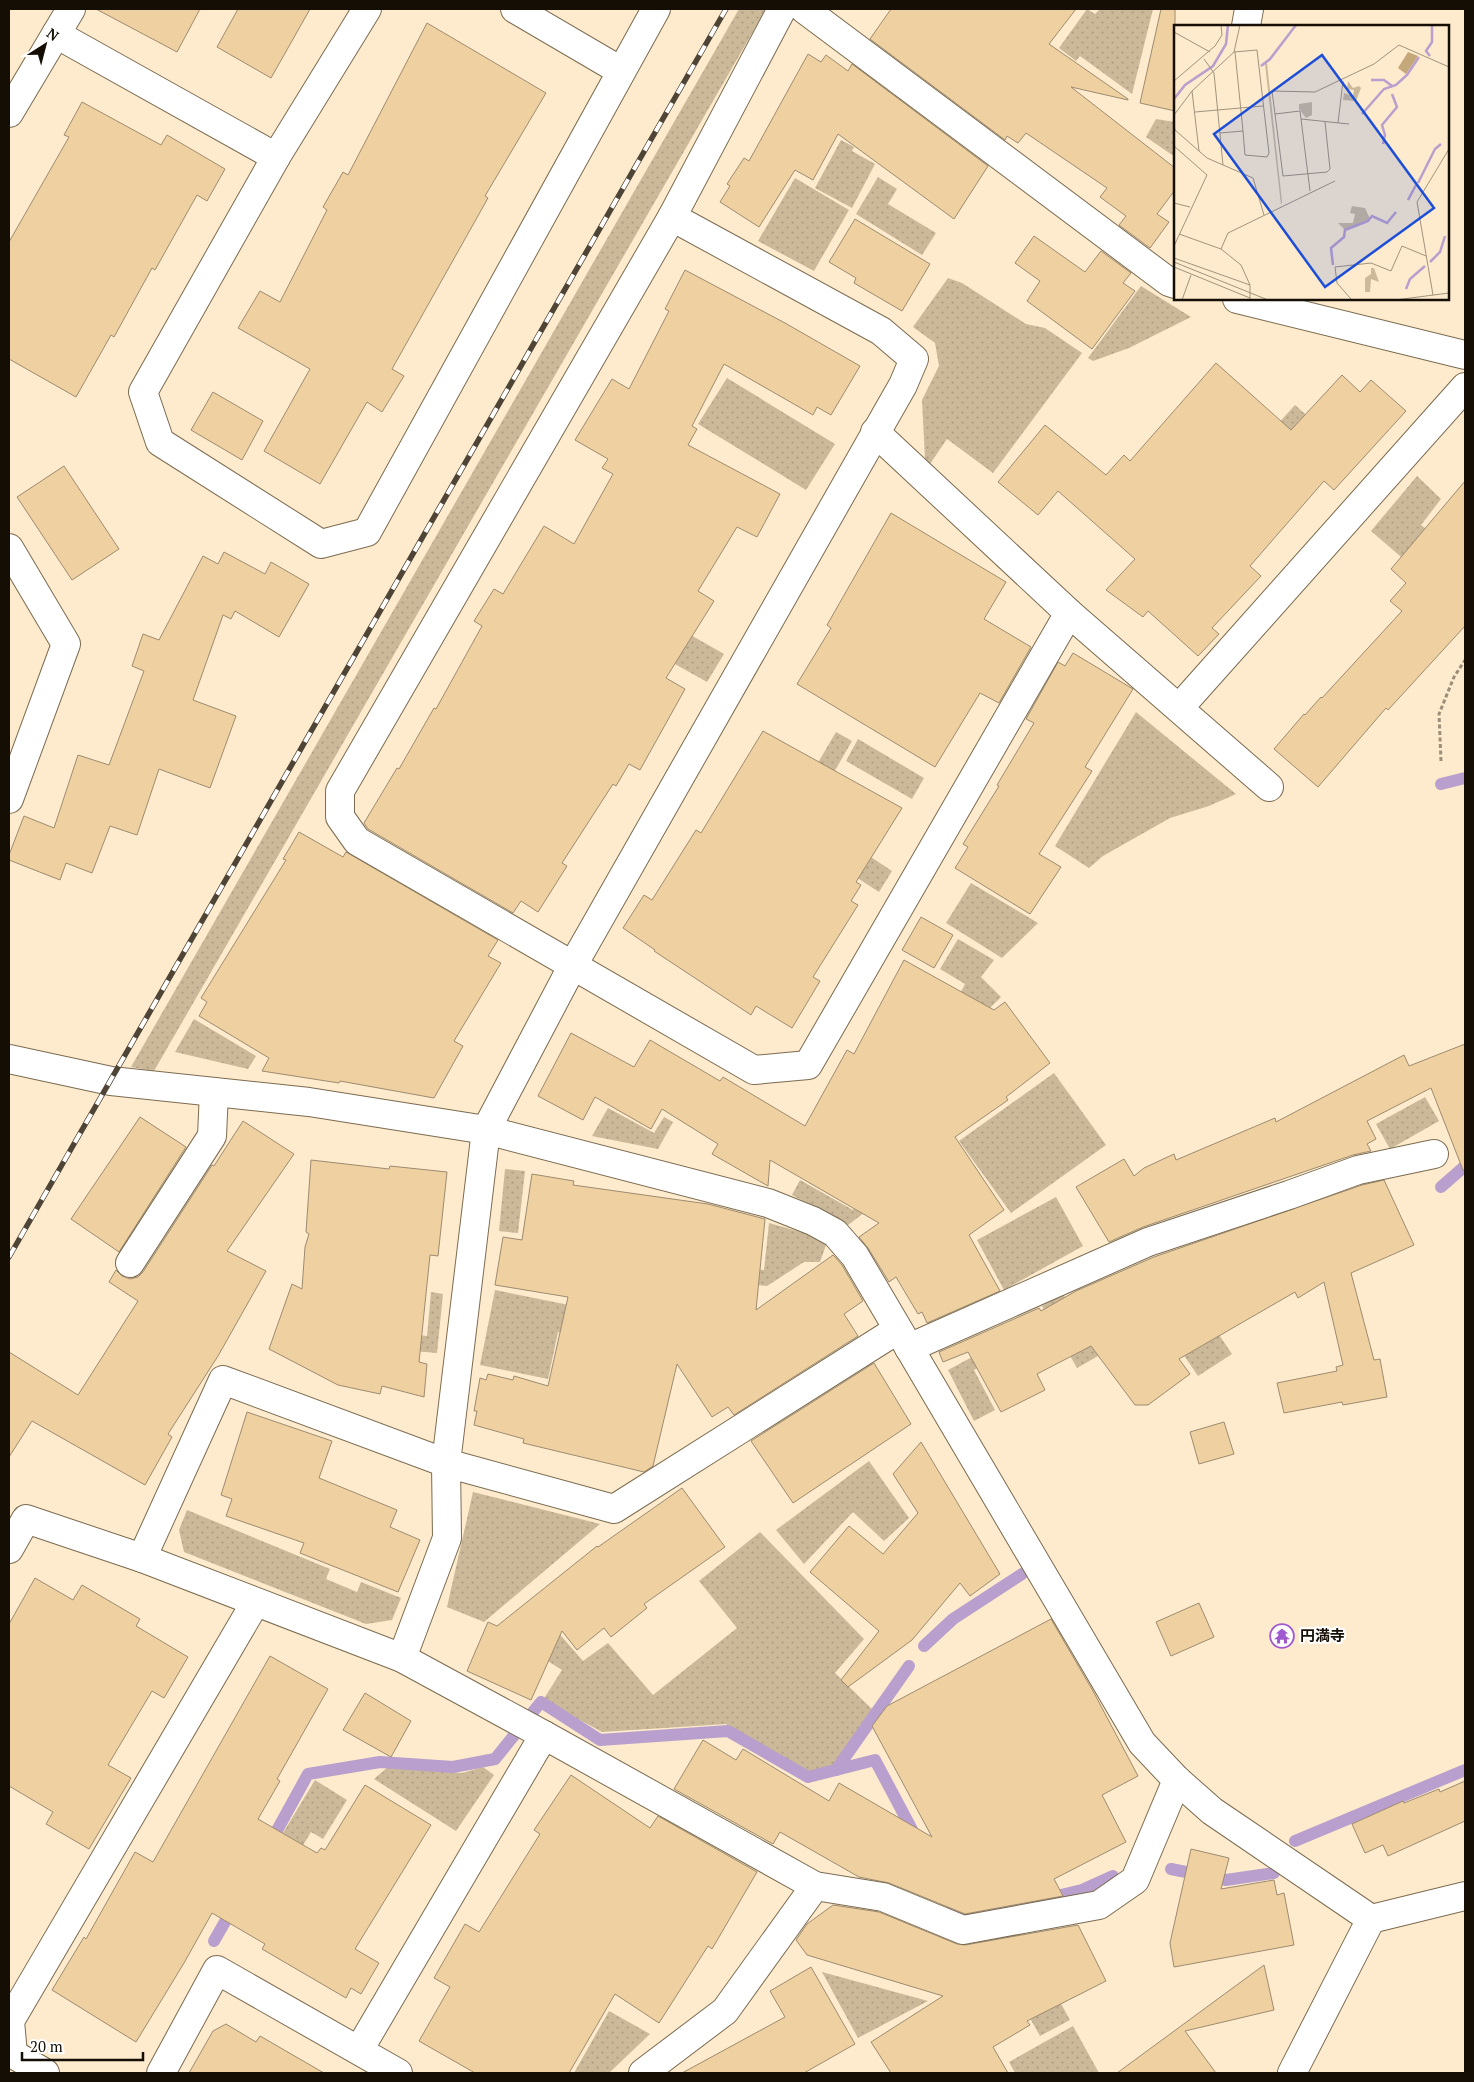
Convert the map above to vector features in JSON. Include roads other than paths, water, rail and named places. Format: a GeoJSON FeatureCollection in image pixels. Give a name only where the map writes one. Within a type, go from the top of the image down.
{"type":"FeatureCollection","features":[{"type":"Feature","properties":{"kind":"street"},"geometry":{"type":"LineString","coordinates":[[9,113],[71,9]]}},
{"type":"Feature","properties":{"kind":"street"},"geometry":{"type":"LineString","coordinates":[[367,9],[276,157],[143,392],[160,442],[321,544],[367,532],[656,9]]}},
{"type":"Feature","properties":{"kind":"street"},"geometry":{"type":"LineString","coordinates":[[515,9],[621,71]]}},
{"type":"Feature","properties":{"kind":"street"},"geometry":{"type":"LineString","coordinates":[[782,9],[672,217],[340,791],[340,818],[357,841],[754,1070],[808,1065],[1069,613]]}},
{"type":"Feature","properties":{"kind":"street"},"geometry":{"type":"LineString","coordinates":[[804,9],[1169,282],[1174,284]]}},
{"type":"Feature","properties":{"kind":"street"},"geometry":{"type":"LineString","coordinates":[[1246,25],[1249,9]]}},
{"type":"Feature","properties":{"kind":"street"},"geometry":{"type":"LineString","coordinates":[[56,34],[276,157]]}},
{"type":"Feature","properties":{"kind":"street"},"geometry":{"type":"LineString","coordinates":[[402,1658],[447,1538],[446,1463],[486,1130],[573,964],[903,385],[914,359],[882,331],[672,217]]}},
{"type":"Feature","properties":{"kind":"street"},"geometry":{"type":"LineString","coordinates":[[1241,300],[1465,355]]}},
{"type":"Feature","properties":{"kind":"street"},"geometry":{"type":"LineString","coordinates":[[1179,708],[1465,387]]}},
{"type":"Feature","properties":{"kind":"street"},"geometry":{"type":"LineString","coordinates":[[875,432],[1069,613],[1269,787]]}},
{"type":"Feature","properties":{"kind":"street"},"geometry":{"type":"LineString","coordinates":[[9,548],[66,644],[9,799]]}},
{"type":"Feature","properties":{"kind":"street"},"geometry":{"type":"LineString","coordinates":[[9,1059],[111,1081],[309,1102],[486,1130],[768,1202],[813,1221],[835,1234],[855,1256],[1142,1743],[1177,1780],[1212,1811],[1371,1919],[1465,1896]]}},
{"type":"Feature","properties":{"kind":"street"},"geometry":{"type":"LineString","coordinates":[[130,1263],[212,1136],[214,1092]]}},
{"type":"Feature","properties":{"kind":"street"},"geometry":{"type":"LineString","coordinates":[[142,1558],[223,1380],[446,1463],[614,1509],[903,1339],[1148,1242],[1289,1196],[1358,1170],[1434,1154]]}},
{"type":"Feature","properties":{"kind":"street"},"geometry":{"type":"LineString","coordinates":[[9,1549],[26,1519],[142,1558],[402,1658],[815,1886],[883,1897],[963,1930],[1099,1905],[1135,1880],[1177,1780]]}},
{"type":"Feature","properties":{"kind":"street"},"geometry":{"type":"LineString","coordinates":[[45,2073],[13,2054],[10,2021],[255,1603]]}},
{"type":"Feature","properties":{"kind":"street"},"geometry":{"type":"LineString","coordinates":[[359,2050],[530,1728]]}},
{"type":"Feature","properties":{"kind":"street"},"geometry":{"type":"LineString","coordinates":[[643,2073],[725,2011],[815,1886]]}},
{"type":"Feature","properties":{"kind":"street"},"geometry":{"type":"LineString","coordinates":[[1292,2073],[1371,1919]]}},
{"type":"Feature","properties":{"kind":"street"},"geometry":{"type":"LineString","coordinates":[[161,2073],[217,1970],[398,2073]]}},
{"type":"Feature","properties":{"kind":"waterway"},"geometry":{"type":"LineString","coordinates":[[1441,784],[1465,778]]}},
{"type":"Feature","properties":{"kind":"waterway"},"geometry":{"type":"LineString","coordinates":[[1441,1187],[1465,1166]]}},
{"type":"Feature","properties":{"kind":"waterway"},"geometry":{"type":"LineString","coordinates":[[924,1646],[953,1619],[1022,1574]]}},
{"type":"Feature","properties":{"kind":"waterway"},"geometry":{"type":"LineString","coordinates":[[836,1770],[909,1666]]}},
{"type":"Feature","properties":{"kind":"waterway"},"geometry":{"type":"LineString","coordinates":[[269,1845],[308,1774],[380,1762],[453,1767],[495,1759],[541,1702],[600,1740],[728,1731],[808,1777],[875,1760],[917,1839]]}},
{"type":"Feature","properties":{"kind":"waterway"},"geometry":{"type":"LineString","coordinates":[[1295,1841],[1465,1770]]}},
{"type":"Feature","properties":{"kind":"waterway"},"geometry":{"type":"LineString","coordinates":[[1171,1869],[1226,1880],[1274,1873]]}},
{"type":"Feature","properties":{"kind":"waterway"},"geometry":{"type":"LineString","coordinates":[[948,1896],[956,1912],[965,1918],[1082,1890],[1113,1876]]}},
{"type":"Feature","properties":{"kind":"waterway"},"geometry":{"type":"LineString","coordinates":[[214,1941],[234,1906]]}},
{"type":"Feature","properties":{"kind":"railway"},"geometry":{"type":"LineString","coordinates":[[9,1257],[726,9]]}},
{"type":"Feature","properties":{"kind":"place","name":"円満寺"},"geometry":{"type":"Point","coordinates":[1282,1636]}}]}
